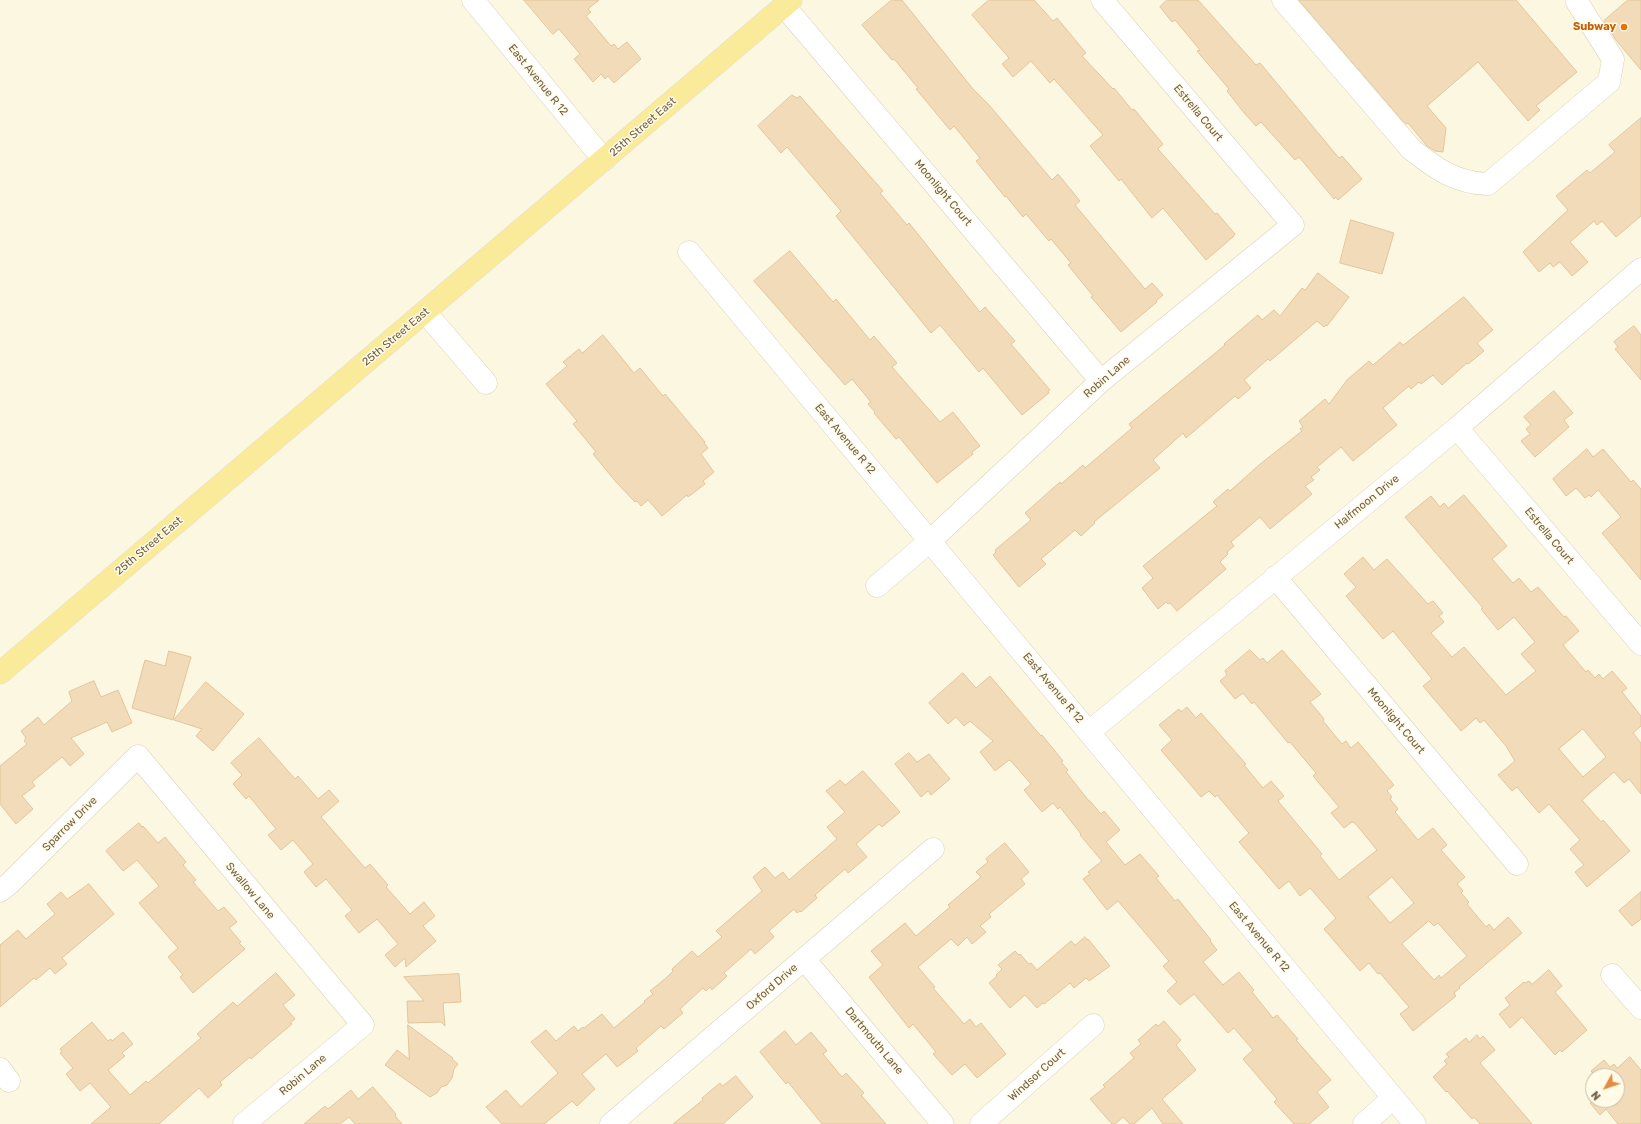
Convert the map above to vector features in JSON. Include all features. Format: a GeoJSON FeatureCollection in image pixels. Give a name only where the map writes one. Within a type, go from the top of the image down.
{"type":"FeatureCollection","features":[{"type":"Feature","properties":{"kind":"main road","name":"25th Street East"},"geometry":{"type":"LineString","coordinates":[[0,673],[788,3]]}},
{"type":"Feature","properties":{"kind":"street","name":"East Avenue R 12"},"geometry":{"type":"LineString","coordinates":[[473,0],[604,160]]}},
{"type":"Feature","properties":{"kind":"street","name":"Estrella Court"},"geometry":{"type":"LineString","coordinates":[[1102,0],[1293,225]]}},
{"type":"Feature","properties":{"kind":"street"},"geometry":{"type":"LineString","coordinates":[[1283,0],[1411,149],[1430,165],[1451,177],[1474,184],[1488,184],[1609,82],[1613,59],[1573,1]]}},
{"type":"Feature","properties":{"kind":"street","name":"Moonlight Court"},"geometry":{"type":"LineString","coordinates":[[788,3],[1101,381]]}},
{"type":"Feature","properties":{"kind":"street","name":"Robin Lane"},"geometry":{"type":"LineString","coordinates":[[877,586],[930,540],[1101,381],[1293,225]]}},
{"type":"Feature","properties":{"kind":"street","name":"East Avenue R 12"},"geometry":{"type":"LineString","coordinates":[[689,252],[1415,1124]]}},
{"type":"Feature","properties":{"kind":"street","name":"Halfmoon Drive"},"geometry":{"type":"LineString","coordinates":[[1089,732],[1457,428],[1641,269]]}},
{"type":"Feature","properties":{"kind":"street"},"geometry":{"type":"LineString","coordinates":[[425,312],[486,383]]}},
{"type":"Feature","properties":{"kind":"street","name":"Estrella Court"},"geometry":{"type":"LineString","coordinates":[[1457,428],[1641,644]]}},
{"type":"Feature","properties":{"kind":"street","name":"Moonlight Court"},"geometry":{"type":"LineString","coordinates":[[1275,577],[1518,864]]}},
{"type":"Feature","properties":{"kind":"street","name":"Sparrow Drive"},"geometry":{"type":"LineString","coordinates":[[3,882],[138,756]]}},
{"type":"Feature","properties":{"kind":"street","name":"Swallow Lane"},"geometry":{"type":"LineString","coordinates":[[138,756],[363,1025]]}},
{"type":"Feature","properties":{"kind":"street","name":"Oxford Drive"},"geometry":{"type":"LineString","coordinates":[[611,1124],[933,849]]}},
{"type":"Feature","properties":{"kind":"street","name":"Dartmouth Lane"},"geometry":{"type":"LineString","coordinates":[[804,959],[943,1124]]}},
{"type":"Feature","properties":{"kind":"street"},"geometry":{"type":"LineString","coordinates":[[1612,974],[1641,1008]]}},
{"type":"Feature","properties":{"kind":"street","name":"Robin Lane"},"geometry":{"type":"LineString","coordinates":[[244,1124],[363,1025]]}},
{"type":"Feature","properties":{"kind":"street","name":"Windsor Court"},"geometry":{"type":"LineString","coordinates":[[981,1124],[1093,1025]]}},
{"type":"Feature","properties":{"kind":"street"},"geometry":{"type":"LineString","coordinates":[[1364,1124],[1393,1098]]}},
{"type":"Feature","properties":{"kind":"building"},"geometry":{"type":"Polygon","coordinates":[[[524,0],[599,0],[588,9],[591,12],[586,16],[611,46],[614,44],[618,49],[627,42],[641,59],[614,83],[608,76],[605,79],[601,74],[593,82],[574,59],[580,54],[559,29],[553,34],[524,0]]]}},
{"type":"Feature","properties":{"kind":"building"},"geometry":{"type":"Polygon","coordinates":[[[892,0],[902,0],[973,89],[990,106],[1052,180],[1058,174],[1080,201],[1075,205],[1145,289],[1152,283],[1163,295],[1156,301],[1157,302],[1121,332],[1091,297],[1093,296],[1068,265],[1071,263],[1051,239],[1049,241],[1026,214],[1023,217],[1006,196],[1005,197],[976,161],[980,158],[954,126],[950,130],[916,89],[918,88],[894,59],[892,60],[862,25],[892,0]]]}},
{"type":"Feature","properties":{"kind":"building"},"geometry":{"type":"Polygon","coordinates":[[[989,0],[1034,0],[1053,21],[1057,18],[1086,53],[1082,56],[1113,89],[1114,88],[1132,110],[1134,109],[1163,144],[1158,149],[1215,214],[1217,213],[1235,234],[1233,237],[1206,260],[1163,208],[1152,218],[1121,179],[1119,181],[1090,146],[1103,135],[1054,79],[1050,83],[1031,61],[1013,77],[1002,64],[1009,58],[972,15],[989,0]]]}},
{"type":"Feature","properties":{"kind":"building"},"geometry":{"type":"Polygon","coordinates":[[[1167,0],[1198,0],[1256,65],[1260,63],[1339,158],[1342,156],[1362,179],[1338,200],[1336,197],[1334,199],[1299,157],[1295,160],[1261,122],[1256,126],[1245,114],[1227,91],[1229,89],[1197,51],[1200,50],[1175,20],[1172,22],[1160,7],[1167,0]]]}},
{"type":"Feature","properties":{"kind":"building"},"geometry":{"type":"Polygon","coordinates":[[[1299,0],[1516,0],[1577,72],[1536,106],[1540,110],[1528,121],[1478,62],[1427,106],[1446,128],[1443,152],[1435,151],[1427,146],[1408,123],[1406,124],[1299,0]]]}},
{"type":"Feature","properties":{"kind":"building"},"geometry":{"type":"Polygon","coordinates":[[[1628,0],[1641,0],[1641,70],[1616,40],[1604,21],[1628,0]]]}},
{"type":"Feature","properties":{"kind":"building"},"geometry":{"type":"Polygon","coordinates":[[[792,95],[797,98],[800,96],[883,191],[880,193],[907,225],[909,223],[980,312],[985,307],[1015,341],[1011,344],[1050,390],[1048,391],[1049,393],[1022,415],[983,368],[979,372],[940,325],[931,333],[836,216],[841,211],[787,147],[781,153],[758,126],[792,95]]]}},
{"type":"Feature","properties":{"kind":"building"},"geometry":{"type":"Polygon","coordinates":[[[1641,118],[1641,216],[1616,237],[1602,221],[1597,225],[1594,221],[1570,242],[1588,262],[1572,276],[1560,262],[1553,267],[1550,263],[1539,272],[1523,252],[1568,210],[1556,196],[1587,170],[1590,173],[1615,152],[1609,145],[1641,118]]]}},
{"type":"Feature","properties":{"kind":"building"},"geometry":{"type":"Polygon","coordinates":[[[1351,220],[1394,233],[1382,274],[1340,263],[1351,220]]]}},
{"type":"Feature","properties":{"kind":"building"},"geometry":{"type":"Polygon","coordinates":[[[790,251],[833,302],[836,299],[870,340],[874,336],[897,363],[892,367],[940,422],[953,412],[980,446],[972,452],[973,454],[937,483],[899,437],[896,439],[874,413],[875,412],[868,404],[871,402],[852,379],[845,385],[754,281],[790,251]]]}},
{"type":"Feature","properties":{"kind":"building"},"geometry":{"type":"Polygon","coordinates":[[[1318,273],[1349,297],[1327,326],[1326,325],[1324,327],[1317,321],[1270,361],[1268,359],[1244,380],[1251,388],[1238,399],[1235,396],[1186,438],[1183,433],[1153,460],[1160,468],[1094,522],[1095,523],[1081,536],[1075,530],[1041,559],[1046,564],[1019,587],[993,555],[996,552],[995,550],[1031,520],[1025,513],[1060,482],[1061,484],[1083,465],[1085,468],[1132,428],[1129,424],[1225,345],[1224,344],[1258,315],[1262,320],[1274,310],[1280,316],[1302,288],[1305,290],[1318,273]]]}},
{"type":"Feature","properties":{"kind":"building"},"geometry":{"type":"Polygon","coordinates":[[[1464,297],[1493,330],[1477,343],[1484,351],[1468,364],[1467,363],[1442,385],[1433,375],[1421,384],[1419,382],[1411,389],[1409,386],[1383,408],[1397,425],[1353,461],[1341,447],[1317,467],[1320,470],[1311,477],[1314,480],[1305,486],[1312,494],[1270,529],[1260,517],[1231,542],[1234,546],[1227,552],[1228,554],[1220,562],[1226,569],[1177,611],[1170,603],[1168,604],[1166,602],[1158,609],[1142,588],[1153,578],[1143,566],[1217,506],[1213,502],[1228,489],[1230,491],[1259,465],[1302,431],[1300,429],[1303,427],[1299,421],[1325,399],[1329,404],[1347,380],[1369,361],[1373,365],[1400,342],[1403,345],[1464,297]]]}},
{"type":"Feature","properties":{"kind":"building"},"geometry":{"type":"Polygon","coordinates":[[[1634,326],[1641,335],[1641,380],[1615,349],[1618,347],[1614,342],[1634,326]]]}},
{"type":"Feature","properties":{"kind":"building"},"geometry":{"type":"Polygon","coordinates":[[[603,335],[634,373],[640,368],[663,396],[665,394],[705,442],[704,443],[708,448],[701,454],[714,472],[703,481],[705,484],[688,497],[687,495],[662,516],[648,500],[641,506],[637,501],[635,502],[616,482],[593,454],[596,452],[573,424],[577,421],[546,384],[567,366],[563,362],[579,349],[582,353],[603,335]]]}},
{"type":"Feature","properties":{"kind":"building"},"geometry":{"type":"Polygon","coordinates":[[[1554,391],[1573,413],[1564,420],[1569,427],[1535,457],[1521,441],[1530,434],[1526,429],[1531,425],[1524,417],[1554,391]]]}},
{"type":"Feature","properties":{"kind":"building"},"geometry":{"type":"Polygon","coordinates":[[[1587,449],[1593,457],[1603,449],[1631,482],[1633,480],[1641,489],[1641,580],[1602,533],[1621,517],[1598,490],[1591,497],[1589,495],[1585,498],[1576,488],[1566,496],[1553,479],[1587,449]]]}},
{"type":"Feature","properties":{"kind":"building"},"geometry":{"type":"Polygon","coordinates":[[[1464,495],[1507,546],[1492,559],[1513,583],[1519,578],[1531,592],[1538,587],[1564,617],[1566,616],[1579,631],[1563,645],[1586,672],[1588,670],[1595,678],[1599,674],[1603,679],[1612,671],[1627,688],[1622,692],[1641,716],[1641,726],[1633,733],[1641,743],[1641,794],[1629,779],[1624,783],[1614,772],[1582,800],[1601,822],[1603,820],[1630,851],[1587,887],[1575,872],[1584,865],[1570,849],[1580,840],[1549,804],[1539,813],[1517,787],[1512,791],[1498,775],[1515,761],[1506,746],[1484,720],[1480,723],[1476,718],[1461,731],[1423,686],[1432,679],[1393,631],[1383,639],[1346,596],[1356,587],[1344,574],[1363,557],[1374,570],[1387,559],[1428,604],[1433,601],[1443,613],[1439,616],[1444,622],[1431,633],[1452,657],[1464,647],[1506,695],[1536,671],[1521,654],[1535,642],[1514,617],[1498,630],[1481,609],[1483,608],[1405,517],[1431,496],[1440,507],[1444,503],[1448,508],[1464,495]],[[1583,729],[1559,749],[1583,777],[1606,757],[1583,729]]]}},
{"type":"Feature","properties":{"kind":"building"},"geometry":{"type":"Polygon","coordinates":[[[1250,650],[1260,660],[1263,658],[1267,663],[1282,650],[1321,694],[1310,702],[1342,744],[1346,741],[1351,748],[1358,742],[1394,785],[1387,791],[1392,797],[1390,799],[1398,809],[1395,812],[1418,840],[1433,828],[1447,845],[1441,850],[1465,877],[1457,884],[1463,891],[1461,893],[1469,902],[1467,904],[1486,927],[1489,924],[1494,930],[1508,917],[1522,933],[1459,987],[1460,988],[1454,993],[1456,996],[1413,1031],[1400,1014],[1409,1007],[1380,973],[1378,974],[1369,963],[1360,971],[1324,929],[1336,918],[1310,888],[1300,896],[1289,881],[1279,889],[1239,842],[1249,833],[1217,795],[1215,797],[1209,791],[1201,797],[1161,750],[1172,740],[1159,725],[1179,709],[1181,712],[1187,707],[1196,718],[1201,713],[1246,764],[1244,765],[1263,788],[1271,781],[1284,796],[1278,801],[1322,854],[1320,856],[1339,880],[1377,850],[1355,823],[1352,822],[1344,828],[1331,813],[1339,807],[1313,776],[1316,773],[1290,742],[1288,743],[1254,702],[1252,704],[1243,693],[1235,699],[1220,681],[1227,675],[1225,671],[1250,650]],[[1392,877],[1368,897],[1390,923],[1414,903],[1392,877]],[[1429,921],[1402,944],[1434,980],[1439,975],[1441,978],[1467,956],[1438,923],[1434,926],[1429,921]]]}},
{"type":"Feature","properties":{"kind":"building"},"geometry":{"type":"Polygon","coordinates":[[[169,651],[191,657],[173,720],[132,708],[145,660],[165,666],[169,651]]]}},
{"type":"Feature","properties":{"kind":"building"},"geometry":{"type":"Polygon","coordinates":[[[963,673],[976,688],[990,676],[1063,761],[1061,762],[1068,770],[1066,772],[1089,801],[1101,814],[1104,811],[1120,830],[1106,842],[1125,865],[1140,854],[1159,876],[1156,878],[1175,901],[1178,899],[1211,940],[1210,941],[1217,950],[1203,962],[1223,985],[1239,972],[1254,990],[1252,992],[1273,1018],[1277,1015],[1298,1039],[1296,1040],[1331,1080],[1317,1092],[1329,1107],[1309,1124],[1294,1124],[1274,1102],[1277,1099],[1243,1059],[1253,1050],[1234,1028],[1228,1033],[1194,994],[1180,1005],[1167,991],[1177,982],[1163,966],[1169,961],[1118,901],[1107,910],[1083,879],[1090,874],[1088,872],[1102,861],[1080,835],[1081,834],[1060,807],[1058,809],[1053,803],[1042,812],[1024,790],[1031,784],[1011,761],[1009,760],[995,771],[980,752],[993,741],[970,721],[964,726],[956,717],[948,724],[929,703],[963,673]]]}},
{"type":"Feature","properties":{"kind":"building"},"geometry":{"type":"Polygon","coordinates":[[[94,681],[101,697],[118,690],[132,723],[112,732],[107,722],[71,738],[84,754],[70,766],[62,757],[32,782],[35,786],[22,796],[33,809],[16,824],[0,804],[0,766],[27,744],[24,741],[26,738],[21,731],[38,717],[44,725],[72,701],[69,692],[94,681]]]}},
{"type":"Feature","properties":{"kind":"building"},"geometry":{"type":"Polygon","coordinates":[[[206,682],[244,714],[213,751],[196,736],[202,729],[174,720],[206,682]]]}},
{"type":"Feature","properties":{"kind":"building"},"geometry":{"type":"Polygon","coordinates":[[[259,738],[295,779],[298,776],[318,799],[329,790],[339,801],[321,817],[365,868],[370,864],[388,885],[386,887],[410,914],[424,902],[435,916],[423,926],[436,941],[406,967],[405,958],[395,967],[385,955],[398,944],[377,919],[359,933],[345,916],[352,910],[326,879],[316,887],[304,872],[313,864],[293,840],[281,850],[268,835],[276,829],[249,796],[246,799],[233,784],[242,775],[231,763],[259,738]]]}},
{"type":"Feature","properties":{"kind":"building"},"geometry":{"type":"Polygon","coordinates":[[[909,753],[917,762],[929,754],[950,779],[931,795],[928,791],[921,797],[895,764],[909,753]]]}},
{"type":"Feature","properties":{"kind":"building"},"geometry":{"type":"Polygon","coordinates":[[[863,771],[900,812],[882,827],[879,824],[856,844],[867,857],[848,873],[845,869],[815,895],[817,898],[801,912],[800,911],[797,913],[794,909],[769,931],[774,937],[755,954],[751,949],[724,973],[727,976],[712,990],[710,987],[706,991],[703,988],[680,1009],[683,1013],[664,1029],[661,1026],[636,1048],[638,1051],[624,1062],[617,1067],[606,1054],[582,1074],[595,1089],[577,1106],[572,1101],[544,1124],[502,1124],[486,1107],[506,1090],[521,1107],[558,1073],[531,1042],[546,1030],[556,1041],[574,1026],[578,1031],[602,1014],[614,1028],[645,1002],[644,1001],[653,994],[650,991],[666,978],[673,971],[672,969],[692,951],[698,957],[722,937],[716,931],[762,891],[753,877],[765,867],[775,878],[783,872],[789,880],[837,839],[827,827],[845,812],[826,791],[840,780],[845,785],[863,771]]]}},
{"type":"Feature","properties":{"kind":"building"},"geometry":{"type":"Polygon","coordinates":[[[139,823],[158,843],[165,837],[186,862],[183,865],[196,880],[193,882],[218,911],[224,907],[237,922],[229,928],[245,949],[193,993],[180,977],[183,975],[168,957],[178,948],[139,903],[159,886],[137,860],[123,871],[106,851],[139,823]]]}},
{"type":"Feature","properties":{"kind":"building"},"geometry":{"type":"Polygon","coordinates":[[[1005,843],[1029,872],[1021,879],[1025,884],[989,914],[991,917],[980,926],[986,932],[972,944],[967,937],[958,946],[951,939],[918,967],[935,987],[933,988],[964,1024],[970,1019],[976,1027],[981,1023],[1006,1054],[977,1078],[965,1064],[952,1075],[933,1054],[936,1052],[913,1024],[909,1028],[869,977],[883,965],[871,951],[905,923],[916,936],[950,907],[948,905],[981,877],[976,872],[988,862],[986,859],[1005,843]]]}},
{"type":"Feature","properties":{"kind":"building"},"geometry":{"type":"Polygon","coordinates":[[[89,884],[114,914],[62,958],[67,964],[55,974],[50,968],[36,980],[34,978],[0,1007],[0,945],[18,930],[26,939],[55,914],[47,904],[61,892],[67,899],[89,884]]]}},
{"type":"Feature","properties":{"kind":"building"},"geometry":{"type":"Polygon","coordinates":[[[1641,892],[1641,919],[1632,926],[1619,911],[1641,892]]]}},
{"type":"Feature","properties":{"kind":"building"},"geometry":{"type":"Polygon","coordinates":[[[1085,937],[1110,966],[1089,981],[1086,978],[1074,988],[1070,983],[1037,1008],[1025,995],[1010,1008],[989,983],[1002,969],[998,965],[1015,951],[1019,955],[1020,954],[1029,964],[1031,963],[1037,970],[1071,941],[1075,945],[1085,937]]]}},
{"type":"Feature","properties":{"kind":"building"},"geometry":{"type":"Polygon","coordinates":[[[1549,970],[1562,986],[1555,992],[1587,1030],[1562,1052],[1560,1050],[1555,1055],[1522,1017],[1510,1028],[1499,1014],[1510,1005],[1505,998],[1524,982],[1529,981],[1532,984],[1549,970]]]}},
{"type":"Feature","properties":{"kind":"building"},"geometry":{"type":"Polygon","coordinates":[[[276,973],[295,995],[283,1005],[295,1019],[290,1023],[292,1024],[251,1059],[250,1057],[220,1082],[222,1085],[208,1098],[199,1088],[159,1124],[91,1124],[111,1107],[90,1083],[80,1091],[66,1074],[73,1068],[60,1053],[62,1052],[60,1049],[92,1022],[108,1041],[111,1039],[112,1041],[123,1032],[133,1044],[122,1053],[125,1056],[108,1070],[130,1095],[146,1081],[148,1083],[201,1038],[197,1034],[233,1002],[237,1006],[276,973]]]}},
{"type":"Feature","properties":{"kind":"building"},"geometry":{"type":"Polygon","coordinates":[[[459,974],[461,1002],[443,1003],[445,1026],[441,1022],[408,1023],[407,1001],[424,1001],[404,977],[459,974]]]}},
{"type":"Feature","properties":{"kind":"building"},"geometry":{"type":"Polygon","coordinates":[[[1164,1021],[1181,1040],[1176,1045],[1196,1070],[1162,1099],[1183,1124],[1163,1124],[1152,1108],[1134,1124],[1130,1124],[1123,1117],[1115,1124],[1112,1124],[1090,1099],[1105,1087],[1103,1085],[1134,1058],[1130,1053],[1141,1044],[1138,1040],[1156,1024],[1158,1026],[1164,1021]]]}},
{"type":"Feature","properties":{"kind":"building"},"geometry":{"type":"Polygon","coordinates":[[[408,1025],[453,1058],[452,1059],[458,1064],[454,1069],[452,1078],[447,1085],[441,1087],[437,1093],[430,1097],[385,1065],[397,1050],[409,1059],[408,1025]]]}},
{"type":"Feature","properties":{"kind":"building"},"geometry":{"type":"Polygon","coordinates":[[[785,1031],[796,1045],[811,1032],[827,1051],[823,1054],[842,1077],[846,1073],[864,1093],[861,1095],[886,1124],[822,1124],[788,1082],[786,1084],[760,1052],[785,1031]]]}},
{"type":"Feature","properties":{"kind":"building"},"geometry":{"type":"Polygon","coordinates":[[[1477,1035],[1480,1039],[1483,1036],[1495,1050],[1480,1063],[1532,1124],[1480,1124],[1474,1117],[1472,1119],[1433,1077],[1447,1064],[1444,1061],[1449,1057],[1446,1054],[1466,1038],[1469,1042],[1477,1035]]]}},
{"type":"Feature","properties":{"kind":"building"},"geometry":{"type":"Polygon","coordinates":[[[1630,1057],[1641,1070],[1641,1124],[1618,1124],[1606,1109],[1600,1115],[1594,1108],[1625,1108],[1625,1068],[1617,1068],[1630,1057]]]}},
{"type":"Feature","properties":{"kind":"building"},"geometry":{"type":"Polygon","coordinates":[[[1604,1060],[1610,1067],[1614,1064],[1617,1068],[1595,1068],[1604,1060]]]}},
{"type":"Feature","properties":{"kind":"building"},"geometry":{"type":"Polygon","coordinates":[[[736,1076],[753,1097],[723,1124],[673,1124],[703,1100],[702,1098],[720,1083],[722,1086],[736,1076]]]}},
{"type":"Feature","properties":{"kind":"building"},"geometry":{"type":"Polygon","coordinates":[[[373,1087],[396,1114],[395,1116],[402,1124],[355,1124],[349,1117],[340,1124],[304,1124],[325,1106],[328,1109],[351,1090],[358,1099],[373,1087]]]}},
{"type":"Feature","properties":{"kind":"place","name":"Subway"},"geometry":{"type":"Point","coordinates":[1624,27]}}]}
